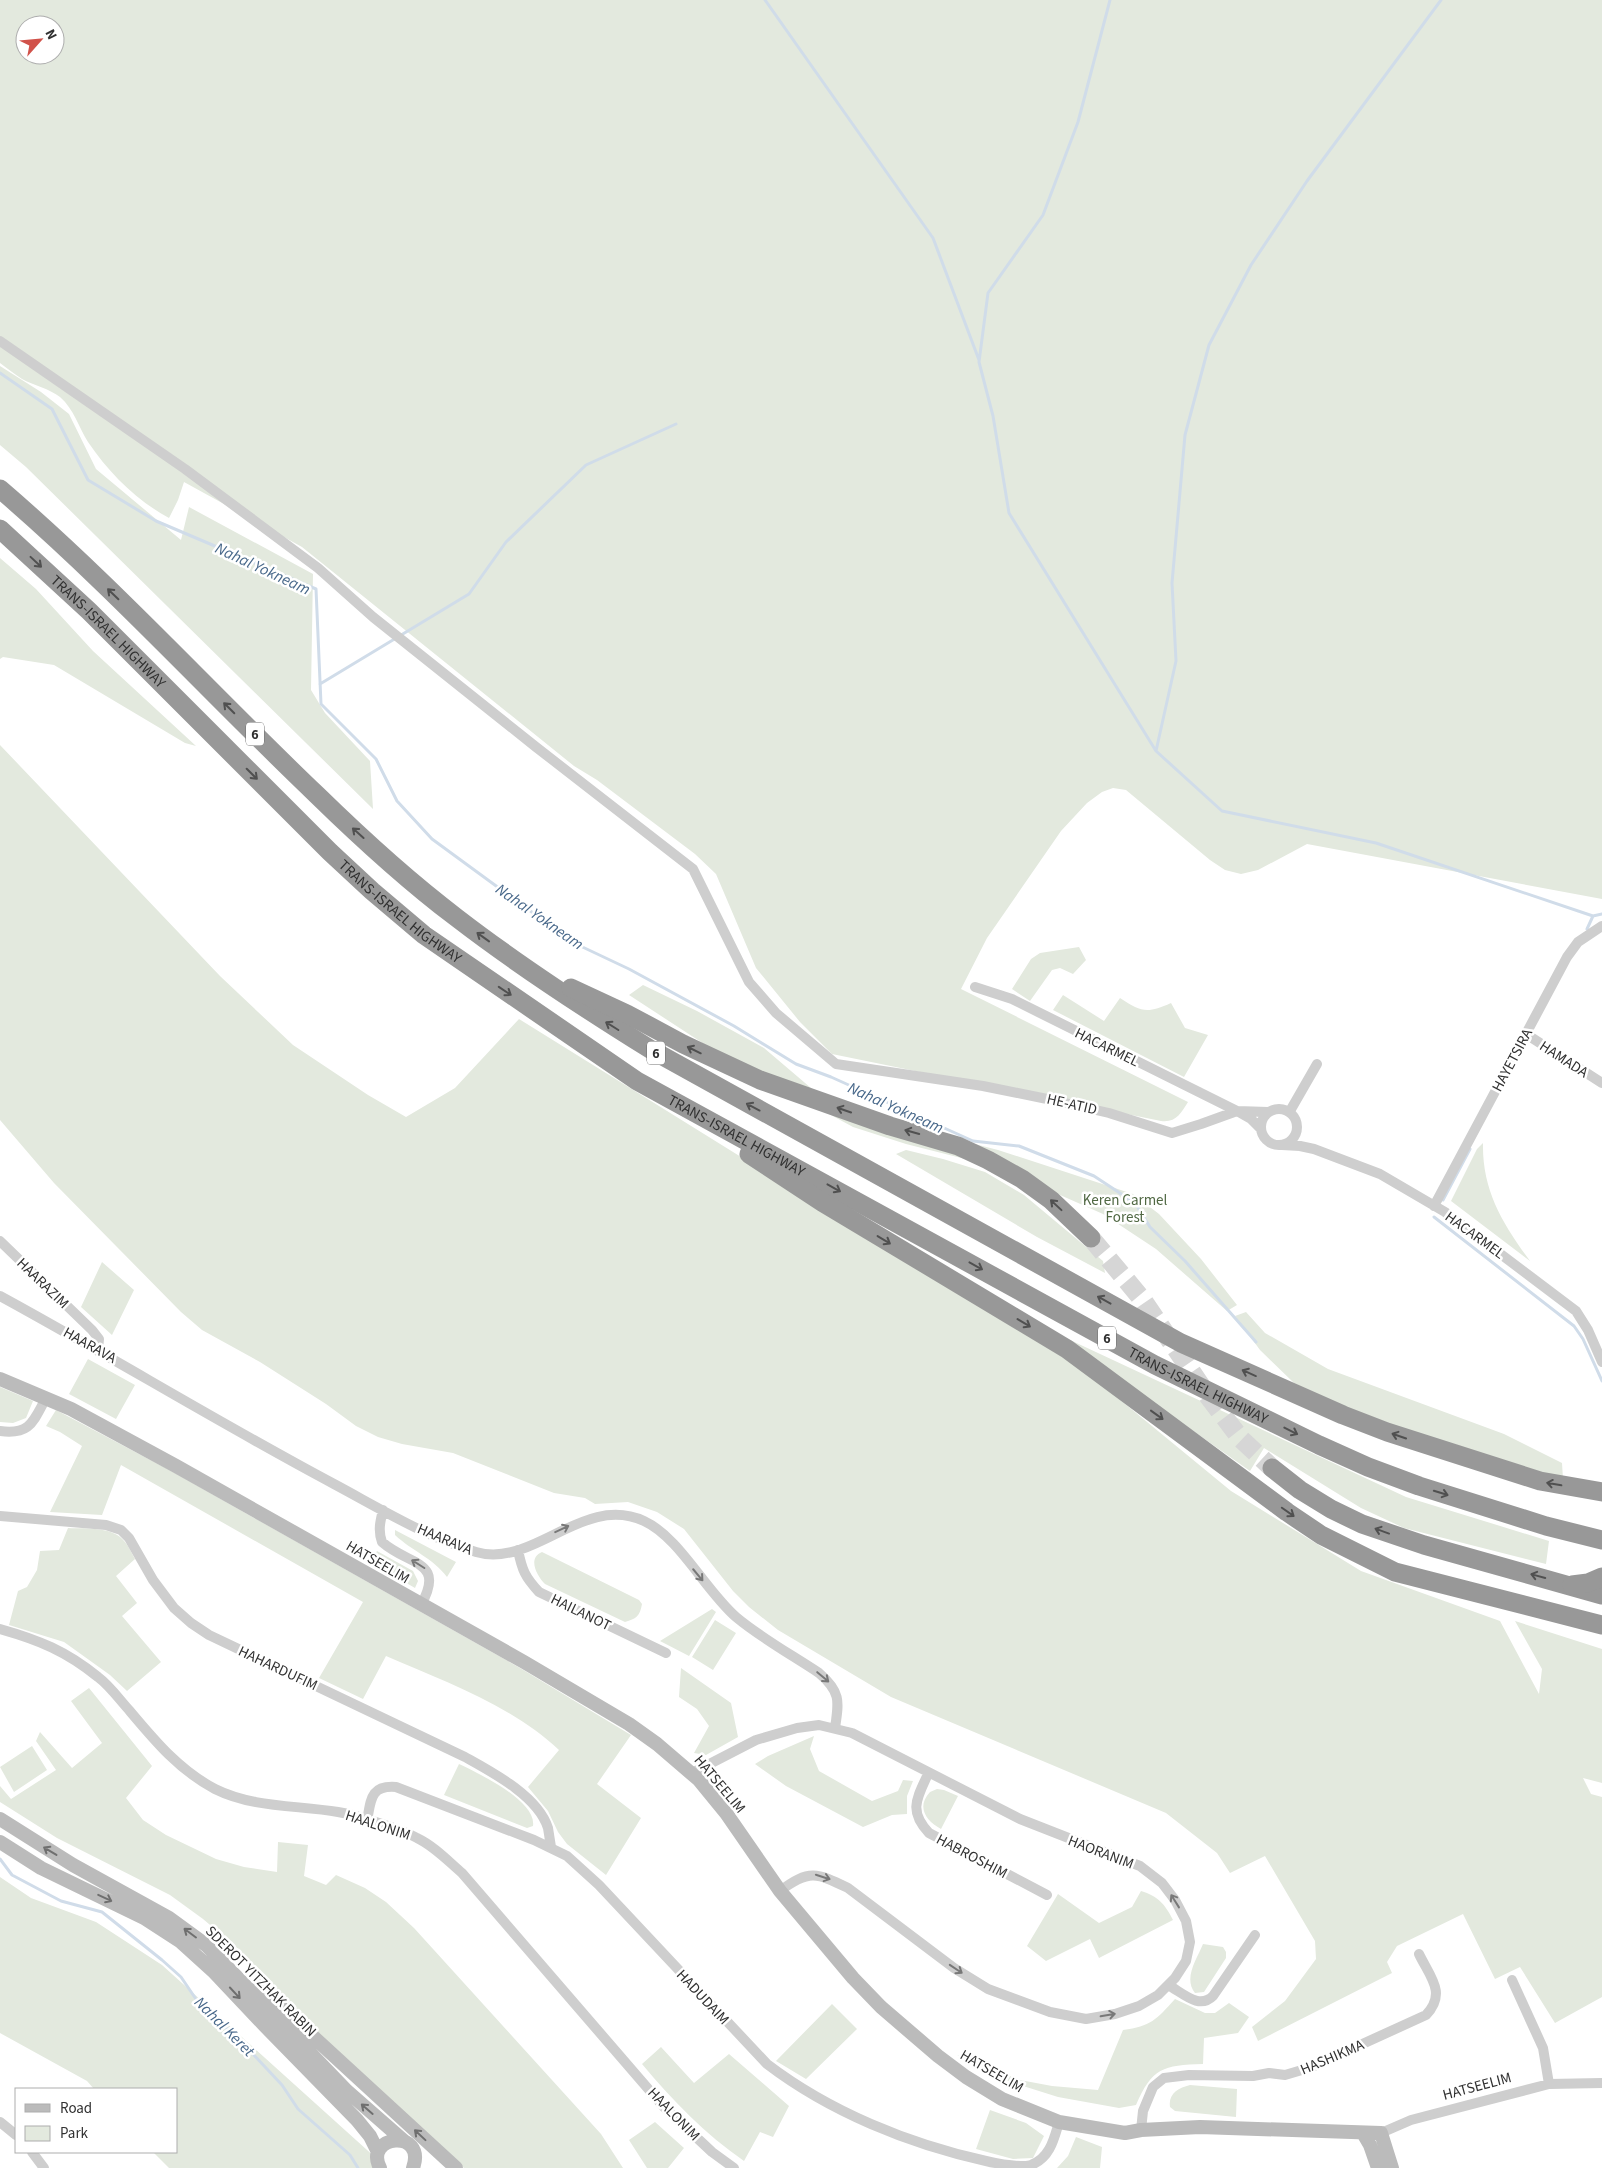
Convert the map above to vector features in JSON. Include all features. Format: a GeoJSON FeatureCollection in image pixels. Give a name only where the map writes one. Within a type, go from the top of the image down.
{"type":"FeatureCollection","features":[{"type":"Feature","properties":{"kind":"highway","name":"TRANS-ISRAEL HIGHWAY"},"geometry":{"type":"LineString","coordinates":[[0,489],[150,629],[318,796],[456,917],[599,1017],[699,1078],[1181,1343],[1343,1415],[1387,1432],[1540,1482],[1602,1492]]}},
{"type":"Feature","properties":{"kind":"highway","name":"TRANS-ISRAEL HIGHWAY"},"geometry":{"type":"LineString","coordinates":[[0,529],[89,611],[330,852],[372,891],[424,935],[637,1081],[1155,1365],[1320,1445],[1368,1467],[1419,1486],[1546,1526],[1602,1540]]}},
{"type":"Feature","properties":{"kind":"highway"},"geometry":{"type":"LineString","coordinates":[[523,965],[760,1080],[890,1126],[958,1146],[988,1160],[1022,1179],[1051,1200],[1091,1238]]}},
{"type":"Feature","properties":{"kind":"highway"},"geometry":{"type":"LineString","coordinates":[[637,1081],[822,1202],[1067,1349],[1287,1512],[1321,1535],[1395,1572],[1602,1625]]}},
{"type":"Feature","properties":{"kind":"highway"},"geometry":{"type":"LineString","coordinates":[[1272,1468],[1315,1499],[1362,1524],[1424,1545],[1602,1595]]}},
{"type":"Feature","properties":{"kind":"highway"},"geometry":{"type":"LineString","coordinates":[[1570,1585],[1602,1577]]}},
{"type":"Feature","properties":{"kind":"street","name":"HE-ATID"},"geometry":{"type":"LineString","coordinates":[[0,341],[185,468],[318,568],[373,617],[693,869],[749,982],[776,1014],[836,1064],[1052,1100],[1109,1113],[1172,1132],[1237,1111]]}},
{"type":"Feature","properties":{"kind":"street","name":"HAYETSIRA"},"geometry":{"type":"LineString","coordinates":[[1434,1206],[1567,957],[1578,942],[1602,926]]}},
{"type":"Feature","properties":{"kind":"street","name":"HACARMEL"},"geometry":{"type":"LineString","coordinates":[[975,987],[1012,999],[1237,1111],[1251,1119],[1261,1129]]}},
{"type":"Feature","properties":{"kind":"street","name":"HAMADA"},"geometry":{"type":"LineString","coordinates":[[1526,1034],[1602,1084]]}},
{"type":"Feature","properties":{"kind":"street"},"geometry":{"type":"LineString","coordinates":[[1290,1112],[1317,1064]]}},
{"type":"Feature","properties":{"kind":"street"},"geometry":{"type":"LineString","coordinates":[[1298,1128],[1292,1140],[1282,1145],[1276,1145],[1267,1140],[1261,1129],[1264,1117],[1268,1112],[1280,1108],[1290,1112],[1297,1122],[1298,1128],[1314,1149]]}},
{"type":"Feature","properties":{"kind":"street","name":"HACARMEL"},"geometry":{"type":"LineString","coordinates":[[1237,1111],[1268,1112]]}},
{"type":"Feature","properties":{"kind":"street","name":"HACARMEL"},"geometry":{"type":"LineString","coordinates":[[1282,1145],[1314,1149],[1380,1174],[1434,1206],[1541,1283],[1576,1311],[1588,1330],[1602,1362]]}},
{"type":"Feature","properties":{"kind":"street","name":"HAARAZIM"},"geometry":{"type":"LineString","coordinates":[[0,1241],[92,1330],[99,1339],[98,1349]]}},
{"type":"Feature","properties":{"kind":"street","name":"HAARAVA"},"geometry":{"type":"LineString","coordinates":[[0,1296],[98,1349],[237,1432],[426,1532],[478,1553],[496,1556],[518,1550],[572,1525],[592,1518],[613,1514],[627,1515],[644,1521],[662,1532],[716,1596],[736,1616],[832,1684],[838,1703],[835,1728]]}},
{"type":"Feature","properties":{"kind":"street","name":"HATSEELIM"},"geometry":{"type":"LineString","coordinates":[[0,1379],[71,1409],[168,1461],[524,1662],[628,1724],[657,1744],[692,1773],[726,1813],[780,1891],[822,1944],[881,2007],[938,2056],[966,2077],[1002,2099],[1059,2122],[1124,2133],[1140,2130],[1200,2127],[1366,2139],[1411,2120],[1549,2084],[1602,2083]]}},
{"type":"Feature","properties":{"kind":"street"},"geometry":{"type":"LineString","coordinates":[[0,1430],[12,1433],[22,1431],[30,1426],[46,1398]]}},
{"type":"Feature","properties":{"kind":"street"},"geometry":{"type":"LineString","coordinates":[[383,1510],[380,1525],[382,1542],[424,1568],[430,1574],[431,1584],[421,1605]]}},
{"type":"Feature","properties":{"kind":"street","name":"HAHARDUFIM"},"geometry":{"type":"LineString","coordinates":[[0,1516],[106,1525],[121,1530],[174,1608],[190,1623],[209,1635],[465,1757],[500,1777],[529,1800],[540,1813],[548,1827],[551,1847]]}},
{"type":"Feature","properties":{"kind":"street","name":"HAILANOT"},"geometry":{"type":"LineString","coordinates":[[518,1550],[522,1570],[539,1592],[666,1653]]}},
{"type":"Feature","properties":{"kind":"street","name":"HAALONIM"},"geometry":{"type":"LineString","coordinates":[[0,1629],[65,1652],[99,1677],[176,1763],[194,1777],[216,1789],[236,1797],[290,1808],[339,1812],[417,1837],[438,1852],[462,1873],[663,2106],[712,2152],[734,2168]]}},
{"type":"Feature","properties":{"kind":"street","name":"HAORANIM"},"geometry":{"type":"LineString","coordinates":[[692,1773],[763,1737],[802,1727],[819,1725],[852,1733],[928,1774],[1020,1819],[1140,1866],[1162,1882],[1175,1900],[1186,1921],[1190,1942],[1186,1961],[1158,1996],[1139,2006],[1115,2014],[1086,2019],[1050,2012],[988,1989],[954,1968],[848,1888],[829,1878],[817,1874],[804,1876],[780,1891]]}},
{"type":"Feature","properties":{"kind":"street","name":"HABROSHIM"},"geometry":{"type":"LineString","coordinates":[[928,1774],[916,1799],[919,1823],[929,1833],[1048,1895]]}},
{"type":"Feature","properties":{"kind":"street","name":"HADUDAIM"},"geometry":{"type":"LineString","coordinates":[[367,1821],[371,1797],[384,1786],[396,1787],[551,1847],[567,1856],[582,1868],[767,2064],[794,2084],[838,2108],[921,2143],[967,2157],[1010,2166],[1030,2166],[1042,2158],[1051,2148],[1059,2122]]}},
{"type":"Feature","properties":{"kind":"street","name":"SDEROT YITZHAK RABIN"},"geometry":{"type":"LineString","coordinates":[[0,1819],[73,1865],[169,1918],[206,1945],[347,2091],[413,2150],[414,2162]]}},
{"type":"Feature","properties":{"kind":"street","name":"SDEROT YITZHAK RABIN"},"geometry":{"type":"LineString","coordinates":[[0,1842],[41,1868],[144,1918],[198,1957],[357,2120],[370,2136],[379,2163]]}},
{"type":"Feature","properties":{"kind":"street"},"geometry":{"type":"LineString","coordinates":[[1168,1985],[1200,2003],[1207,2002],[1255,1936]]}},
{"type":"Feature","properties":{"kind":"street"},"geometry":{"type":"LineString","coordinates":[[206,1945],[233,1965],[288,2013],[456,2168]]}},
{"type":"Feature","properties":{"kind":"street","name":"HASHIKMA"},"geometry":{"type":"LineString","coordinates":[[1140,2130],[1143,2111],[1153,2087],[1164,2078],[1253,2076],[1269,2073],[1285,2075],[1312,2067],[1426,2015],[1436,2000],[1437,1991],[1419,1954]]}},
{"type":"Feature","properties":{"kind":"street"},"geometry":{"type":"LineString","coordinates":[[1512,1980],[1543,2048],[1549,2084]]}},
{"type":"Feature","properties":{"kind":"street"},"geometry":{"type":"LineString","coordinates":[[0,2122],[15,2134]]}},
{"type":"Feature","properties":{"kind":"street"},"geometry":{"type":"LineString","coordinates":[[1381,2133],[1392,2168]]}},
{"type":"Feature","properties":{"kind":"street"},"geometry":{"type":"LineString","coordinates":[[1366,2139],[1378,2168]]}},
{"type":"Feature","properties":{"kind":"street"},"geometry":{"type":"LineString","coordinates":[[379,2163],[381,2147],[392,2140],[404,2141]]}},
{"type":"Feature","properties":{"kind":"street"},"geometry":{"type":"LineString","coordinates":[[33,2153],[44,2168]]}},
{"type":"Feature","properties":{"kind":"street"},"geometry":{"type":"LineString","coordinates":[[414,2162],[427,2168]]}},
{"type":"Feature","properties":{"kind":"green space"},"geometry":{"type":"Polygon","coordinates":[[[0,0],[1602,0],[1602,899],[1307,844],[1258,870],[1241,874],[1225,870],[1210,860],[1126,790],[1113,788],[1102,792],[1087,803],[1061,831],[987,938],[961,989],[1188,1102],[1174,1119],[1161,1121],[832,1054],[800,1022],[756,968],[716,874],[695,854],[597,780],[574,766],[302,547],[184,482],[169,518],[145,503],[124,485],[105,464],[88,442],[65,402],[51,392],[22,379],[0,363],[0,0]]]}},
{"type":"Feature","properties":{"kind":"green space"},"geometry":{"type":"Polygon","coordinates":[[[0,366],[41,392],[69,414],[96,469],[181,540],[189,507],[313,574],[311,690],[325,713],[370,761],[373,809],[26,467],[0,445],[0,366]]]}},
{"type":"Feature","properties":{"kind":"green space"},"geometry":{"type":"Polygon","coordinates":[[[0,558],[36,589],[93,651],[196,746],[185,743],[54,665],[3,657],[0,659],[0,558]]]}},
{"type":"Feature","properties":{"kind":"green space"},"geometry":{"type":"Polygon","coordinates":[[[0,745],[220,976],[293,1045],[368,1095],[406,1117],[455,1088],[519,1019],[1085,1371],[1231,1491],[1361,1571],[1500,1621],[1539,1694],[1542,1669],[1515,1621],[1602,1649],[1602,1783],[1583,1778],[1591,1794],[1602,1797],[1602,1997],[1555,2023],[1520,1967],[1495,1979],[1463,1914],[1397,1946],[1387,1962],[1392,1973],[1258,2041],[1252,2027],[1285,2001],[1316,1959],[1315,1941],[1265,1856],[1230,1873],[1217,1853],[1166,1813],[891,1697],[778,1630],[749,1607],[733,1591],[684,1529],[657,1512],[628,1502],[595,1504],[585,1498],[554,1493],[453,1453],[402,1444],[378,1437],[356,1426],[326,1404],[260,1362],[202,1330],[181,1312],[54,1183],[0,1120],[0,745]]]}},
{"type":"Feature","properties":{"kind":"green space"},"geometry":{"type":"Polygon","coordinates":[[[1079,947],[1086,960],[1073,974],[1060,968],[1052,970],[1030,1001],[1012,989],[1031,959],[1040,953],[1079,947]]]}},
{"type":"Feature","properties":{"kind":"green space","name":"Keren Carmel Forest"},"geometry":{"type":"Polygon","coordinates":[[[643,985],[697,1011],[764,1048],[818,1094],[850,1112],[998,1150],[1133,1194],[1159,1214],[1201,1259],[1237,1305],[1227,1311],[1156,1249],[1103,1214],[977,1162],[906,1144],[853,1127],[724,1057],[629,995],[643,985]]]}},
{"type":"Feature","properties":{"kind":"green space"},"geometry":{"type":"Polygon","coordinates":[[[1063,995],[1104,1021],[1120,998],[1144,1010],[1156,1009],[1171,1003],[1185,1028],[1208,1035],[1184,1077],[1053,1010],[1063,995]]]}},
{"type":"Feature","properties":{"kind":"green space"},"geometry":{"type":"Polygon","coordinates":[[[1483,1143],[1486,1176],[1490,1191],[1511,1233],[1530,1261],[1451,1201],[1477,1149],[1483,1143]]]}},
{"type":"Feature","properties":{"kind":"green space"},"geometry":{"type":"Polygon","coordinates":[[[906,1150],[985,1172],[1024,1195],[1103,1261],[1105,1273],[1037,1237],[896,1154],[906,1150]]]}},
{"type":"Feature","properties":{"kind":"green space"},"geometry":{"type":"Polygon","coordinates":[[[102,1262],[134,1290],[112,1335],[81,1307],[102,1262]]]}},
{"type":"Feature","properties":{"kind":"green space"},"geometry":{"type":"Polygon","coordinates":[[[1246,1312],[1265,1333],[1328,1369],[1504,1434],[1562,1463],[1563,1479],[1421,1435],[1326,1400],[1294,1383],[1260,1350],[1235,1316],[1246,1312]]]}},
{"type":"Feature","properties":{"kind":"green space"},"geometry":{"type":"Polygon","coordinates":[[[1053,1332],[1406,1497],[1549,1541],[1546,1564],[1404,1528],[1361,1508],[1264,1448],[1250,1471],[1053,1332]]]}},
{"type":"Feature","properties":{"kind":"green space"},"geometry":{"type":"Polygon","coordinates":[[[88,1359],[135,1385],[116,1419],[69,1394],[88,1359]]]}},
{"type":"Feature","properties":{"kind":"green space"},"geometry":{"type":"Polygon","coordinates":[[[0,1387],[33,1401],[26,1418],[13,1423],[0,1422],[0,1387]]]}},
{"type":"Feature","properties":{"kind":"green space"},"geometry":{"type":"Polygon","coordinates":[[[56,1410],[173,1472],[520,1668],[631,1735],[597,1784],[641,1818],[606,1875],[567,1844],[558,1832],[548,1811],[528,1787],[559,1750],[521,1720],[454,1685],[386,1656],[363,1699],[319,1678],[363,1602],[121,1465],[102,1515],[50,1512],[82,1446],[60,1432],[46,1426],[56,1410]]]}},
{"type":"Feature","properties":{"kind":"green space"},"geometry":{"type":"Polygon","coordinates":[[[68,1528],[99,1529],[114,1533],[125,1542],[135,1559],[116,1576],[137,1603],[122,1616],[161,1662],[127,1691],[110,1675],[64,1642],[9,1625],[18,1591],[27,1587],[37,1570],[40,1551],[59,1550],[68,1528]]]}},
{"type":"Feature","properties":{"kind":"green space"},"geometry":{"type":"Polygon","coordinates":[[[395,1530],[456,1562],[447,1577],[429,1560],[395,1535],[395,1530]]]}},
{"type":"Feature","properties":{"kind":"green space"},"geometry":{"type":"Polygon","coordinates":[[[377,1551],[413,1571],[418,1581],[415,1588],[370,1562],[377,1551]]]}},
{"type":"Feature","properties":{"kind":"green space"},"geometry":{"type":"Polygon","coordinates":[[[542,1552],[639,1600],[642,1604],[639,1614],[625,1622],[545,1584],[539,1576],[534,1563],[537,1555],[542,1552]]]}},
{"type":"Feature","properties":{"kind":"green space"},"geometry":{"type":"Polygon","coordinates":[[[712,1609],[716,1612],[689,1656],[660,1641],[712,1609]]]}},
{"type":"Feature","properties":{"kind":"green space"},"geometry":{"type":"Polygon","coordinates":[[[715,1620],[736,1633],[713,1670],[692,1657],[715,1620]]]}},
{"type":"Feature","properties":{"kind":"green space"},"geometry":{"type":"Polygon","coordinates":[[[681,1668],[731,1703],[738,1737],[706,1755],[694,1753],[709,1726],[697,1709],[679,1697],[681,1668]]]}},
{"type":"Feature","properties":{"kind":"green space"},"geometry":{"type":"Polygon","coordinates":[[[89,1688],[152,1766],[126,1798],[143,1820],[166,1835],[216,1859],[244,1867],[277,1872],[278,1842],[308,1845],[304,1876],[326,1885],[336,1875],[365,1888],[386,1902],[414,1928],[601,2134],[623,2168],[464,2168],[303,2020],[268,1979],[235,1946],[203,1919],[170,1895],[57,1838],[0,1802],[0,1786],[11,1799],[56,1770],[36,1741],[40,1732],[72,1768],[102,1743],[71,1701],[89,1688]]]}},
{"type":"Feature","properties":{"kind":"green space"},"geometry":{"type":"Polygon","coordinates":[[[814,1736],[810,1749],[819,1771],[872,1801],[898,1791],[903,1780],[913,1781],[907,1796],[907,1814],[892,1815],[863,1827],[786,1786],[755,1764],[768,1756],[814,1736]]]}},
{"type":"Feature","properties":{"kind":"green space"},"geometry":{"type":"Polygon","coordinates":[[[32,1746],[47,1770],[14,1792],[0,1767],[32,1746]]]}},
{"type":"Feature","properties":{"kind":"green space"},"geometry":{"type":"Polygon","coordinates":[[[459,1764],[492,1781],[516,1798],[526,1807],[532,1817],[533,1826],[527,1828],[444,1795],[459,1764]]]}},
{"type":"Feature","properties":{"kind":"green space"},"geometry":{"type":"Polygon","coordinates":[[[937,1789],[958,1796],[941,1829],[927,1818],[923,1808],[930,1792],[937,1789]]]}},
{"type":"Feature","properties":{"kind":"green space"},"geometry":{"type":"Polygon","coordinates":[[[0,1877],[31,1898],[96,1922],[162,1965],[387,2168],[169,2168],[154,2153],[178,2153],[178,2088],[93,2088],[87,2081],[0,2033],[0,1877]]]}},
{"type":"Feature","properties":{"kind":"green space"},"geometry":{"type":"Polygon","coordinates":[[[1141,1891],[1152,1895],[1160,1901],[1173,1920],[1099,1958],[1090,1939],[1046,1961],[1027,1946],[1058,1894],[1099,1923],[1132,1907],[1141,1891]]]}},
{"type":"Feature","properties":{"kind":"green space"},"geometry":{"type":"Polygon","coordinates":[[[1203,1944],[1223,1947],[1226,1952],[1226,1958],[1204,1992],[1195,1993],[1190,1981],[1192,1969],[1203,1944]]]}},
{"type":"Feature","properties":{"kind":"green space"},"geometry":{"type":"Polygon","coordinates":[[[1175,1999],[1205,2013],[1215,2013],[1229,2003],[1249,2017],[1238,2033],[1204,2038],[1203,2064],[1178,2066],[1160,2071],[1148,2083],[1136,2105],[1119,2108],[1058,2097],[992,2076],[957,2055],[1020,2080],[1052,2086],[1098,2090],[1123,2030],[1147,2024],[1163,2012],[1175,1999]]]}},
{"type":"Feature","properties":{"kind":"green space"},"geometry":{"type":"Polygon","coordinates":[[[832,2004],[857,2029],[806,2079],[776,2061],[832,2004]]]}},
{"type":"Feature","properties":{"kind":"green space"},"geometry":{"type":"Polygon","coordinates":[[[661,2047],[694,2083],[729,2054],[789,2106],[773,2137],[760,2132],[744,2161],[716,2140],[678,2104],[642,2064],[661,2047]]]}},
{"type":"Feature","properties":{"kind":"green space"},"geometry":{"type":"Polygon","coordinates":[[[1190,2085],[1237,2089],[1236,2117],[1175,2111],[1170,2107],[1172,2095],[1190,2085]]]}},
{"type":"Feature","properties":{"kind":"green space"},"geometry":{"type":"Polygon","coordinates":[[[990,2110],[1026,2123],[1044,2136],[1033,2158],[1013,2159],[976,2149],[990,2110]]]}},
{"type":"Feature","properties":{"kind":"green space"},"geometry":{"type":"Polygon","coordinates":[[[655,2122],[684,2148],[668,2168],[647,2168],[629,2140],[655,2122]]]}},
{"type":"Feature","properties":{"kind":"green space"},"geometry":{"type":"Polygon","coordinates":[[[1076,2137],[1102,2147],[1100,2168],[1057,2168],[1068,2156],[1076,2137]]]}},
{"type":"Feature","properties":{"kind":"waterway"},"geometry":{"type":"LineString","coordinates":[[765,0],[933,238],[979,360]]}},
{"type":"Feature","properties":{"kind":"waterway"},"geometry":{"type":"LineString","coordinates":[[1110,0],[1078,122],[1043,215],[988,293],[979,362],[993,416],[1009,513],[1156,751],[1222,811],[1376,843],[1593,916]]}},
{"type":"Feature","properties":{"kind":"waterway"},"geometry":{"type":"LineString","coordinates":[[1156,751],[1176,661],[1172,583],[1185,435],[1209,345],[1251,265],[1307,181],[1441,0]]}},
{"type":"Feature","properties":{"kind":"waterway","name":"Nahal Yokneam"},"geometry":{"type":"LineString","coordinates":[[0,373],[52,409],[88,480],[156,521],[316,589],[321,704],[376,759],[397,801],[432,839],[574,943],[629,969],[734,1026],[796,1064],[831,1077],[973,1141],[1019,1146],[1094,1176],[1135,1203],[1150,1227],[1185,1261],[1256,1342]]}},
{"type":"Feature","properties":{"kind":"waterway"},"geometry":{"type":"LineString","coordinates":[[320,684],[469,594],[506,542],[586,465],[676,424]]}},
{"type":"Feature","properties":{"kind":"waterway"},"geometry":{"type":"LineString","coordinates":[[1587,929],[1593,916],[1602,914]]}},
{"type":"Feature","properties":{"kind":"waterway"},"geometry":{"type":"LineString","coordinates":[[1443,1200],[1470,1149]]}},
{"type":"Feature","properties":{"kind":"waterway"},"geometry":{"type":"LineString","coordinates":[[1434,1217],[1574,1326],[1583,1339],[1602,1381]]}},
{"type":"Feature","properties":{"kind":"waterway","name":"Nahal Keret"},"geometry":{"type":"LineString","coordinates":[[0,1859],[12,1875],[61,1901],[102,1912],[162,1960],[181,1977],[202,2008],[237,2037],[282,2085],[298,2109],[350,2155],[358,2168]]}},
{"type":"Feature","properties":{"kind":"tunnel"},"geometry":{"type":"LineString","coordinates":[[1091,1238],[1142,1299],[1208,1396],[1241,1439],[1272,1468]]}}]}
